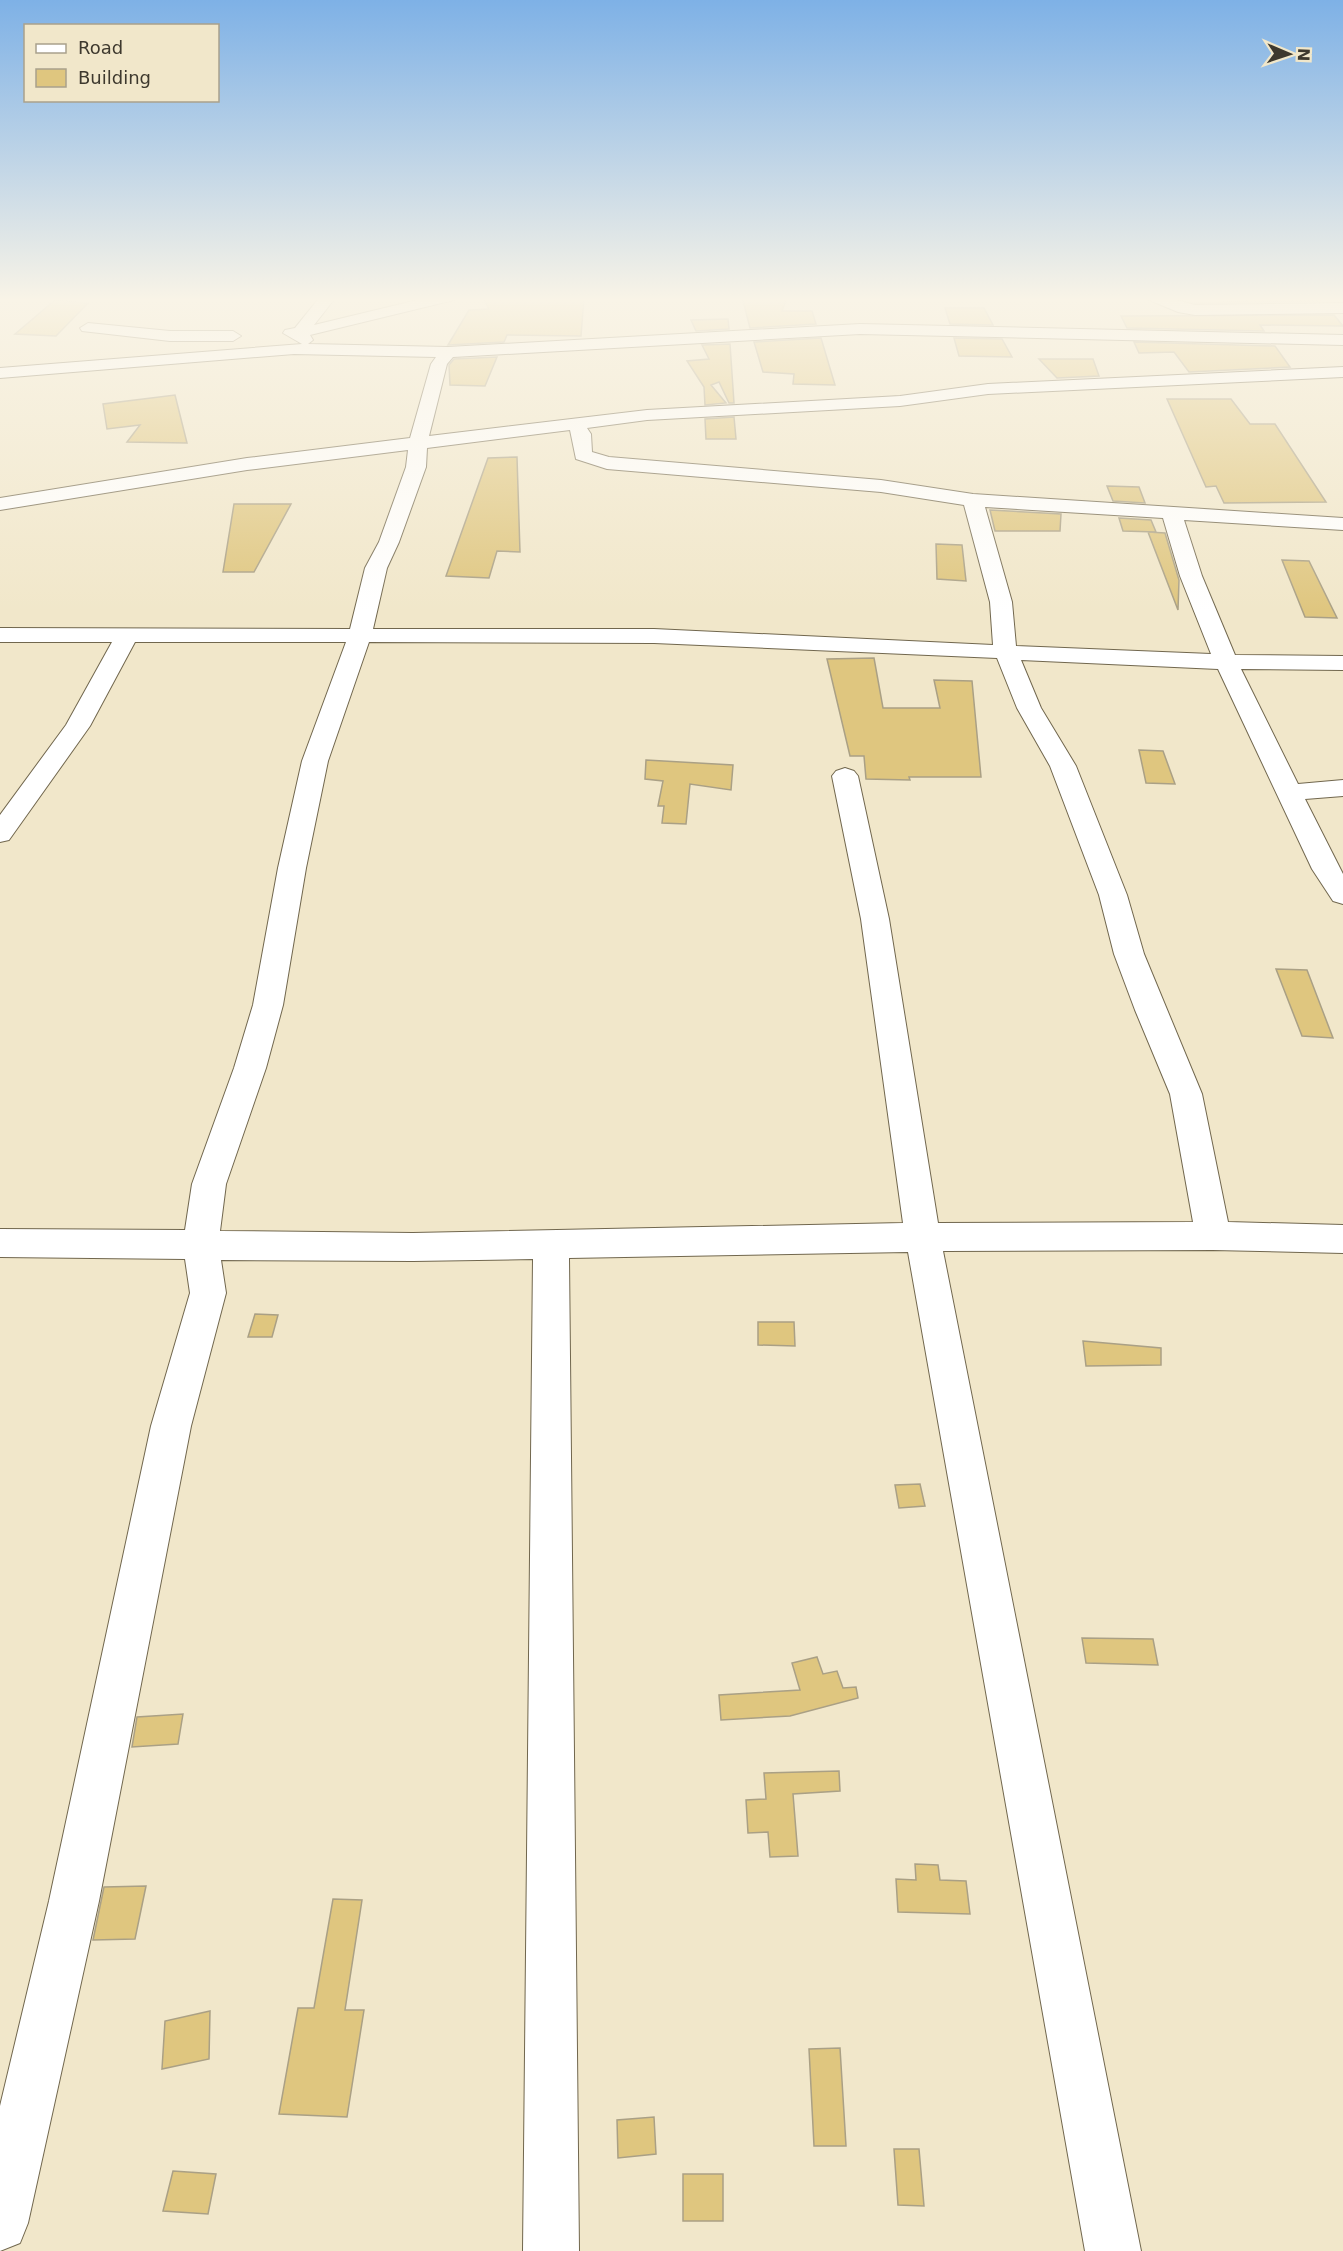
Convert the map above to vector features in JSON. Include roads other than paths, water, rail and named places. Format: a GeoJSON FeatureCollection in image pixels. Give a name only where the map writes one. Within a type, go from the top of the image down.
{"type":"FeatureCollection","features":[{"type":"Feature","properties":{"kind":"street"},"geometry":{"type":"LineString","coordinates":[[0,2223],[74,1901],[171,1426],[208,1293],[201,1244],[209,1184],[268,1005],[287,891],[315,761],[360,636],[376,568],[416,467],[418,442],[429,402]]}},
{"type":"Feature","properties":{"kind":"street"},"geometry":{"type":"LineString","coordinates":[[0,504],[228,467],[574,423],[698,410],[877,402]]}},
{"type":"Feature","properties":{"kind":"street"},"geometry":{"type":"LineString","coordinates":[[574,423],[582,434],[583,455],[607,463],[881,486],[973,500],[1172,515],[1343,524]]}},
{"type":"Feature","properties":{"kind":"street"},"geometry":{"type":"LineString","coordinates":[[973,500],[1001,602],[1005,650],[1029,708],[1063,766],[1113,895],[1129,954],[1186,1094],[1213,1236]]}},
{"type":"Feature","properties":{"kind":"street"},"geometry":{"type":"LineString","coordinates":[[1172,515],[1191,576],[1226,662],[1326,868],[1343,895]]}},
{"type":"Feature","properties":{"kind":"street"},"geometry":{"type":"LineString","coordinates":[[0,636],[654,636],[1005,650],[1226,662],[1343,663]]}},
{"type":"Feature","properties":{"kind":"street"},"geometry":{"type":"LineString","coordinates":[[0,834],[78,726],[127,636]]}},
{"type":"Feature","properties":{"kind":"street"},"geometry":{"type":"LineString","coordinates":[[845,776],[875,919],[923,1237],[1048,1892],[1113,2251]]}},
{"type":"Feature","properties":{"kind":"street"},"geometry":{"type":"LineString","coordinates":[[1290,792],[1343,788]]}},
{"type":"Feature","properties":{"kind":"street"},"geometry":{"type":"LineString","coordinates":[[0,1243],[413,1247],[923,1237],[1213,1236],[1343,1239]]}},
{"type":"Feature","properties":{"kind":"street"},"geometry":{"type":"LineString","coordinates":[[551,1244],[551,2251]]}}]}
